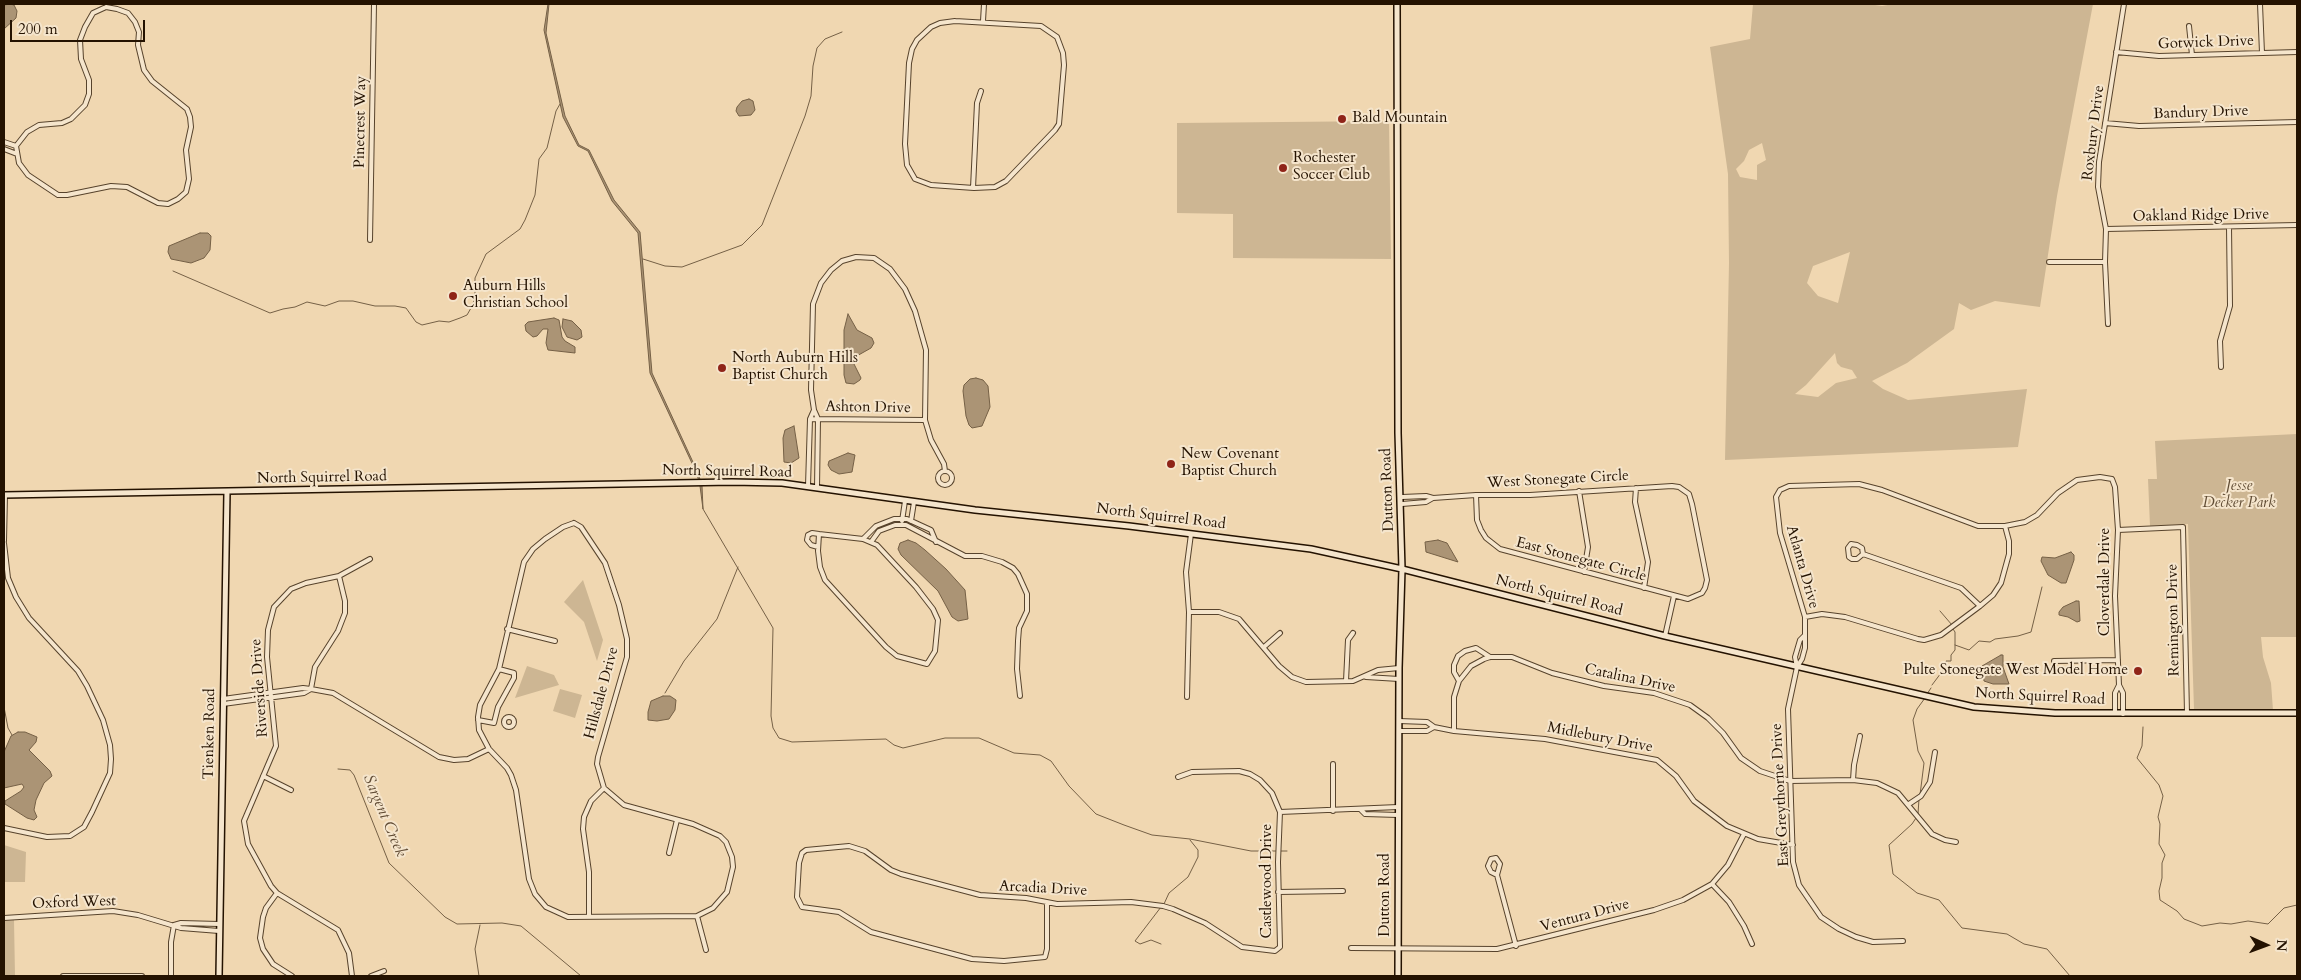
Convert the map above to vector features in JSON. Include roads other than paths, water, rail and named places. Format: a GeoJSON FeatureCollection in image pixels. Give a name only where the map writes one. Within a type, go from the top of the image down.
{"type":"FeatureCollection","features":[{"type":"Feature","properties":{"kind":"street","name":"Pinecrest Way"},"geometry":{"type":"LineString","coordinates":[[370,240],[374,4]]}},
{"type":"Feature","properties":{"kind":"street"},"geometry":{"type":"LineString","coordinates":[[983,22],[984,4]]}},
{"type":"Feature","properties":{"kind":"street","name":"Dutton Road"},"geometry":{"type":"LineString","coordinates":[[1397,4],[1398,433],[1402,498],[1399,668],[1398,976]]}},
{"type":"Feature","properties":{"kind":"street","name":"Roxbury Drive"},"geometry":{"type":"LineString","coordinates":[[2108,324],[2105,262],[2106,229],[2098,188],[2105,122],[2124,4]]}},
{"type":"Feature","properties":{"kind":"street"},"geometry":{"type":"LineString","coordinates":[[2260,4],[2262,53]]}},
{"type":"Feature","properties":{"kind":"street"},"geometry":{"type":"LineString","coordinates":[[106,7],[128,14],[135,22],[138,32],[138,45],[144,70],[152,81],[186,109],[190,117],[191,127],[186,150],[189,174],[186,192],[168,204],[158,203],[127,187],[111,186],[68,195],[58,195],[28,175],[19,163],[16,154],[16,146],[27,132],[39,125],[62,123],[71,119],[85,105],[89,94],[89,80],[81,59],[80,40],[84,27],[93,13],[106,7]]}},
{"type":"Feature","properties":{"kind":"street"},"geometry":{"type":"LineString","coordinates":[[948,22],[983,22],[1033,24],[1050,30],[1057,37],[1061,43],[1064,65],[1061,117],[1056,130],[1006,181],[995,187],[931,186],[923,183],[910,173],[905,156],[912,49],[917,40],[930,27],[948,22]]}},
{"type":"Feature","properties":{"kind":"street"},"geometry":{"type":"LineString","coordinates":[[2190,26],[2192,55]]}},
{"type":"Feature","properties":{"kind":"street","name":"Gotwick Drive"},"geometry":{"type":"LineString","coordinates":[[2116,52],[2145,56],[2297,52]]}},
{"type":"Feature","properties":{"kind":"street"},"geometry":{"type":"LineString","coordinates":[[973,188],[977,103],[981,91]]}},
{"type":"Feature","properties":{"kind":"street","name":"Bandury Drive"},"geometry":{"type":"LineString","coordinates":[[2105,122],[2140,126],[2297,122]]}},
{"type":"Feature","properties":{"kind":"street"},"geometry":{"type":"LineString","coordinates":[[4,142],[16,146]]}},
{"type":"Feature","properties":{"kind":"street"},"geometry":{"type":"LineString","coordinates":[[4,149],[16,154]]}},
{"type":"Feature","properties":{"kind":"street","name":"Oakland Ridge Drive"},"geometry":{"type":"LineString","coordinates":[[2106,229],[2297,225]]}},
{"type":"Feature","properties":{"kind":"street"},"geometry":{"type":"LineString","coordinates":[[2220,367],[2220,341],[2231,298],[2229,226]]}},
{"type":"Feature","properties":{"kind":"street"},"geometry":{"type":"LineString","coordinates":[[817,488],[818,419],[814,410],[811,390],[811,318],[814,298],[821,283],[836,265],[849,258],[862,256],[880,261],[890,269],[905,289],[917,316],[926,350],[925,420],[931,440],[946,471]]}},
{"type":"Feature","properties":{"kind":"street"},"geometry":{"type":"LineString","coordinates":[[2049,262],[2105,262]]}},
{"type":"Feature","properties":{"kind":"street"},"geometry":{"type":"LineString","coordinates":[[808,486],[810,419],[814,410]]}},
{"type":"Feature","properties":{"kind":"street","name":"Ashton Drive"},"geometry":{"type":"LineString","coordinates":[[810,419],[925,420]]}},
{"type":"Feature","properties":{"kind":"street"},"geometry":{"type":"LineString","coordinates":[[809,452],[817,452]]}},
{"type":"Feature","properties":{"kind":"street","name":"Cloverdale Drive"},"geometry":{"type":"LineString","coordinates":[[2005,526],[2025,522],[2037,515],[2058,493],[2077,480],[2100,477],[2112,479],[2115,487],[2118,530],[2116,596],[2119,684],[2123,693],[2123,714]]}},
{"type":"Feature","properties":{"kind":"street","name":"North Squirrel Road"},"geometry":{"type":"LineString","coordinates":[[4,495],[770,482],[905,501],[1310,549],[1402,569],[1797,668],[1974,707],[2031,712],[2123,714],[2297,713]]}},
{"type":"Feature","properties":{"kind":"street","name":"Atlanta Drive"},"geometry":{"type":"LineString","coordinates":[[1797,668],[1802,659],[1805,617],[1780,533],[1776,498],[1780,490],[1789,486],[1859,484],[1940,510],[1978,526],[2005,526]]}},
{"type":"Feature","properties":{"kind":"street","name":"West Stonegate Circle"},"geometry":{"type":"LineString","coordinates":[[1402,498],[1672,486],[1684,489],[1689,494],[1692,504],[1707,580],[1702,593],[1688,599]]}},
{"type":"Feature","properties":{"kind":"street"},"geometry":{"type":"LineString","coordinates":[[1636,488],[1635,502],[1648,562],[1644,588]]}},
{"type":"Feature","properties":{"kind":"street"},"geometry":{"type":"LineString","coordinates":[[1579,491],[1588,547],[1584,572]]}},
{"type":"Feature","properties":{"kind":"street","name":"Tienken Road"},"geometry":{"type":"LineString","coordinates":[[219,976],[227,492]]}},
{"type":"Feature","properties":{"kind":"street"},"geometry":{"type":"LineString","coordinates":[[4,495],[4,542],[8,578],[16,598],[29,618],[78,671],[87,686],[103,720],[110,745],[111,759],[110,773],[84,827],[70,836],[47,837],[4,828]]}},
{"type":"Feature","properties":{"kind":"street","name":"East Stonegate Circle"},"geometry":{"type":"LineString","coordinates":[[1476,496],[1476,510],[1480,530],[1486,538],[1500,549],[1688,599]]}},
{"type":"Feature","properties":{"kind":"street","name":"West Stonegate Circle"},"geometry":{"type":"LineString","coordinates":[[1402,504],[1426,502],[1433,498]]}},
{"type":"Feature","properties":{"kind":"street"},"geometry":{"type":"LineString","coordinates":[[902,525],[905,501]]}},
{"type":"Feature","properties":{"kind":"street"},"geometry":{"type":"LineString","coordinates":[[911,526],[914,502]]}},
{"type":"Feature","properties":{"kind":"street"},"geometry":{"type":"LineString","coordinates":[[863,539],[876,526],[894,519],[902,519],[912,520],[931,530],[936,542]]}},
{"type":"Feature","properties":{"kind":"street","name":"Hillsdale Drive"},"geometry":{"type":"LineString","coordinates":[[478,720],[480,705],[499,669],[521,570],[528,555],[545,539],[563,527],[569,524],[577,524],[597,548],[605,563],[619,605],[627,639],[627,657],[598,756],[597,764],[604,788]]}},
{"type":"Feature","properties":{"kind":"street"},"geometry":{"type":"LineString","coordinates":[[871,542],[880,531],[895,525],[911,526],[936,542],[965,556],[982,556],[1008,564],[1018,574],[1027,594],[1027,611],[1019,628],[1018,641],[1020,696]]}},
{"type":"Feature","properties":{"kind":"street"},"geometry":{"type":"LineString","coordinates":[[1805,617],[1822,614],[1845,617],[1924,640],[1941,635],[1993,595],[2001,582],[2006,568],[2009,541],[2005,526]]}},
{"type":"Feature","properties":{"kind":"street","name":"Remington Drive"},"geometry":{"type":"LineString","coordinates":[[2118,530],[2183,527],[2187,713]]}},
{"type":"Feature","properties":{"kind":"street"},"geometry":{"type":"LineString","coordinates":[[818,547],[811,545],[807,540],[808,535],[812,533],[863,539],[877,545],[890,557],[933,609],[938,620],[938,632],[934,651],[927,664],[897,656],[886,647],[825,580],[820,567],[818,547],[820,534]]}},
{"type":"Feature","properties":{"kind":"street"},"geometry":{"type":"LineString","coordinates":[[1187,697],[1188,612],[1186,572],[1191,534]]}},
{"type":"Feature","properties":{"kind":"street"},"geometry":{"type":"LineString","coordinates":[[1851,544],[1857,545],[1862,548],[1863,554],[1857,559],[1852,558],[1849,556],[1848,548],[1851,544]]}},
{"type":"Feature","properties":{"kind":"street"},"geometry":{"type":"LineString","coordinates":[[1863,554],[1961,588],[1980,606]]}},
{"type":"Feature","properties":{"kind":"street","name":"Riverside Drive"},"geometry":{"type":"LineString","coordinates":[[352,976],[349,953],[338,930],[277,893],[266,879],[248,844],[244,831],[246,816],[276,746],[270,698],[268,630],[274,607],[291,589],[306,583],[339,576],[370,559]]}},
{"type":"Feature","properties":{"kind":"street"},"geometry":{"type":"LineString","coordinates":[[223,701],[270,698],[304,693],[311,689],[315,667],[338,631],[345,613],[345,601],[339,576]]}},
{"type":"Feature","properties":{"kind":"street"},"geometry":{"type":"LineString","coordinates":[[1665,636],[1674,596]]}},
{"type":"Feature","properties":{"kind":"street"},"geometry":{"type":"LineString","coordinates":[[1188,612],[1219,612],[1239,619],[1292,678],[1306,682],[1346,681],[1366,676],[1378,670],[1399,668]]}},
{"type":"Feature","properties":{"kind":"street"},"geometry":{"type":"LineString","coordinates":[[507,629],[555,641]]}},
{"type":"Feature","properties":{"kind":"street"},"geometry":{"type":"LineString","coordinates":[[1264,647],[1280,633]]}},
{"type":"Feature","properties":{"kind":"street"},"geometry":{"type":"LineString","coordinates":[[1346,681],[1348,640],[1353,633]]}},
{"type":"Feature","properties":{"kind":"street","name":"Atlanta Drive"},"geometry":{"type":"LineString","coordinates":[[1797,668],[1795,657],[1800,640],[1804,636]]}},
{"type":"Feature","properties":{"kind":"street","name":"Catalina Drive"},"geometry":{"type":"LineString","coordinates":[[1459,681],[1454,672],[1454,665],[1458,656],[1465,651],[1476,648],[1490,657],[1512,657],[1552,673],[1596,684],[1654,693],[1684,703],[1708,718],[1723,733],[1741,758],[1760,771],[1790,781],[1854,780],[1877,783],[1898,793],[1932,834],[1944,840],[1956,842]]}},
{"type":"Feature","properties":{"kind":"street"},"geometry":{"type":"LineString","coordinates":[[1454,731],[1454,697],[1459,681],[1471,666],[1490,657]]}},
{"type":"Feature","properties":{"kind":"street"},"geometry":{"type":"LineString","coordinates":[[2054,661],[2118,660]]}},
{"type":"Feature","properties":{"kind":"street","name":"East Greythorne Drive"},"geometry":{"type":"LineString","coordinates":[[1797,668],[1788,709],[1793,862],[1799,885],[1821,917],[1856,937],[1873,942],[1903,941]]}},
{"type":"Feature","properties":{"kind":"street"},"geometry":{"type":"LineString","coordinates":[[494,723],[498,707],[514,678],[514,673],[499,669]]}},
{"type":"Feature","properties":{"kind":"street"},"geometry":{"type":"LineString","coordinates":[[1366,676],[1399,679]]}},
{"type":"Feature","properties":{"kind":"street","name":"Cloverdale Drive"},"geometry":{"type":"LineString","coordinates":[[2114,713],[2115,693],[2119,684]]}},
{"type":"Feature","properties":{"kind":"street"},"geometry":{"type":"LineString","coordinates":[[223,701],[270,692],[303,688],[311,689],[333,693],[439,757],[454,760],[468,759],[489,749]]}},
{"type":"Feature","properties":{"kind":"street"},"geometry":{"type":"LineString","coordinates":[[504,724],[478,720],[481,736],[489,749],[507,768],[514,782],[529,879],[535,894],[546,907],[560,915],[568,917],[589,917],[697,916],[713,908],[727,892],[733,867],[732,857],[726,842],[720,836],[693,824],[624,805],[604,788],[591,801],[584,817],[583,829],[589,872],[589,917]]}},
{"type":"Feature","properties":{"kind":"street","name":"Midlebury Drive"},"geometry":{"type":"LineString","coordinates":[[1399,721],[1427,722],[1434,727],[1454,731],[1490,732],[1545,739],[1657,760],[1676,776],[1694,801],[1727,826],[1758,839],[1793,845]]}},
{"type":"Feature","properties":{"kind":"street","name":"Midlebury Drive"},"geometry":{"type":"LineString","coordinates":[[1399,731],[1427,731],[1434,727]]}},
{"type":"Feature","properties":{"kind":"street"},"geometry":{"type":"LineString","coordinates":[[1854,780],[1854,765],[1860,736]]}},
{"type":"Feature","properties":{"kind":"street"},"geometry":{"type":"LineString","coordinates":[[1909,804],[1921,796],[1930,782],[1935,752]]}},
{"type":"Feature","properties":{"kind":"street"},"geometry":{"type":"LineString","coordinates":[[1333,764],[1333,811]]}},
{"type":"Feature","properties":{"kind":"street"},"geometry":{"type":"LineString","coordinates":[[1178,777],[1192,772],[1230,770],[1250,774],[1260,780],[1272,793],[1280,812],[1398,807]]}},
{"type":"Feature","properties":{"kind":"street"},"geometry":{"type":"LineString","coordinates":[[263,776],[291,790]]}},
{"type":"Feature","properties":{"kind":"street"},"geometry":{"type":"LineString","coordinates":[[1361,810],[1366,814],[1398,815]]}},
{"type":"Feature","properties":{"kind":"street","name":"Castlewood Drive"},"geometry":{"type":"LineString","coordinates":[[1278,948],[1280,947],[1278,892],[1280,812]]}},
{"type":"Feature","properties":{"kind":"street"},"geometry":{"type":"LineString","coordinates":[[669,853],[677,820]]}},
{"type":"Feature","properties":{"kind":"street","name":"Ventura Drive"},"geometry":{"type":"LineString","coordinates":[[1351,948],[1497,950],[1654,910],[1683,900],[1712,884],[1728,865],[1744,834]]}},
{"type":"Feature","properties":{"kind":"street","name":"Arcadia Drive"},"geometry":{"type":"LineString","coordinates":[[1046,902],[1047,949],[1045,957],[1004,961],[972,959],[871,932],[839,912],[809,909],[801,906],[798,897],[799,863],[802,853],[806,850],[850,846],[865,851],[891,870],[980,895],[1026,898],[1046,902],[1131,902],[1163,906],[1174,909],[1205,924],[1242,947],[1275,951],[1278,948]]}},
{"type":"Feature","properties":{"kind":"street"},"geometry":{"type":"LineString","coordinates":[[1497,875],[1516,946]]}},
{"type":"Feature","properties":{"kind":"street"},"geometry":{"type":"LineString","coordinates":[[1712,884],[1729,902],[1744,926],[1752,944]]}},
{"type":"Feature","properties":{"kind":"street"},"geometry":{"type":"LineString","coordinates":[[1278,892],[1343,891]]}},
{"type":"Feature","properties":{"kind":"street"},"geometry":{"type":"LineString","coordinates":[[277,893],[266,908],[260,938],[263,949],[274,964],[292,976]]}},
{"type":"Feature","properties":{"kind":"street","name":"Oxford West"},"geometry":{"type":"LineString","coordinates":[[4,918],[113,911],[128,913],[181,928],[219,931]]}},
{"type":"Feature","properties":{"kind":"street"},"geometry":{"type":"LineString","coordinates":[[697,916],[706,950]]}},
{"type":"Feature","properties":{"kind":"street","name":"Oxford West"},"geometry":{"type":"LineString","coordinates":[[174,925],[181,923],[219,924]]}},
{"type":"Feature","properties":{"kind":"street"},"geometry":{"type":"LineString","coordinates":[[171,976],[174,925]]}},
{"type":"Feature","properties":{"kind":"street"},"geometry":{"type":"LineString","coordinates":[[371,976],[384,971]]}},
{"type":"Feature","properties":{"kind":"street"},"geometry":{"type":"LineString","coordinates":[[63,976],[142,976]]}},
{"type":"Feature","properties":{"kind":"waterway"},"geometry":{"type":"LineString","coordinates":[[643,259],[665,266],[682,267],[742,245],[762,225],[805,116],[811,96],[813,66],[817,48],[825,39],[842,32]]}},
{"type":"Feature","properties":{"kind":"waterway"},"geometry":{"type":"LineString","coordinates":[[173,271],[270,313],[307,302],[325,306],[339,301],[353,301],[375,306],[406,308],[416,322],[422,325],[439,321],[449,322],[467,315],[475,298],[475,278],[486,254],[520,229],[525,220],[535,195],[539,159],[547,148],[556,111],[560,104]]}},
{"type":"Feature","properties":{"kind":"waterway"},"geometry":{"type":"LineString","coordinates":[[703,509],[773,628],[771,716],[773,728],[779,738],[792,742],[886,739],[894,745],[903,748],[945,738],[979,738],[1014,753],[1040,755],[1051,761],[1069,786],[1096,814],[1124,825],[1152,835],[1190,839],[1251,851],[1287,851]]}},
{"type":"Feature","properties":{"kind":"waterway"},"geometry":{"type":"LineString","coordinates":[[665,693],[684,661],[717,619],[738,567]]}},
{"type":"Feature","properties":{"kind":"waterway"},"geometry":{"type":"LineString","coordinates":[[1955,645],[1969,650],[1979,641],[1990,642],[1995,639],[2031,632],[2042,587]]}},
{"type":"Feature","properties":{"kind":"waterway"},"geometry":{"type":"LineString","coordinates":[[1940,611],[1952,625]]}},
{"type":"Feature","properties":{"kind":"waterway"},"geometry":{"type":"LineString","coordinates":[[1932,685],[1947,665],[1946,661],[1951,661],[1951,655],[1955,650],[1955,632],[1953,629]]}},
{"type":"Feature","properties":{"kind":"waterway"},"geometry":{"type":"LineString","coordinates":[[1927,694],[1931,688]]}},
{"type":"Feature","properties":{"kind":"waterway"},"geometry":{"type":"LineString","coordinates":[[1920,795],[1924,763],[1918,751],[1913,720],[1917,709],[1925,698]]}},
{"type":"Feature","properties":{"kind":"waterway"},"geometry":{"type":"LineString","coordinates":[[4,707],[8,728],[12,735]]}},
{"type":"Feature","properties":{"kind":"waterway"},"geometry":{"type":"LineString","coordinates":[[2143,727],[2142,746],[2137,758],[2159,785],[2163,796],[2158,817],[2160,824],[2159,844],[2165,855],[2162,863],[2160,900],[2177,911],[2184,919],[2202,926],[2248,921],[2268,924],[2284,908],[2297,905]]}},
{"type":"Feature","properties":{"kind":"waterway","name":"Sargent Creek"},"geometry":{"type":"LineString","coordinates":[[338,769],[350,770],[354,775],[389,863],[445,917],[457,924],[502,923],[521,926],[581,976]]}},
{"type":"Feature","properties":{"kind":"waterway"},"geometry":{"type":"LineString","coordinates":[[1918,814],[1919,799]]}},
{"type":"Feature","properties":{"kind":"waterway"},"geometry":{"type":"LineString","coordinates":[[1916,818],[1889,845],[1893,874],[1917,893],[1939,900],[1962,928],[2007,934],[2024,944],[2047,949],[2070,976]]}},
{"type":"Feature","properties":{"kind":"waterway"},"geometry":{"type":"LineString","coordinates":[[1164,904],[1169,893],[1188,877],[1198,857],[1198,850],[1190,840]]}},
{"type":"Feature","properties":{"kind":"waterway"},"geometry":{"type":"LineString","coordinates":[[1161,907],[1135,941],[1140,944],[1151,940],[1161,944]]}},
{"type":"Feature","properties":{"kind":"waterway"},"geometry":{"type":"LineString","coordinates":[[479,976],[475,949],[480,925]]}},
{"type":"Feature","properties":{"kind":"place","name":"Bald Mountain"},"geometry":{"type":"Point","coordinates":[1342,119]}},
{"type":"Feature","properties":{"kind":"place","name":"Rochester Soccer Club"},"geometry":{"type":"Point","coordinates":[1283,168]}},
{"type":"Feature","properties":{"kind":"place","name":"Auburn Hills Christian School"},"geometry":{"type":"Point","coordinates":[453,296]}},
{"type":"Feature","properties":{"kind":"place","name":"North Auburn Hills Baptist Church"},"geometry":{"type":"Point","coordinates":[722,368]}},
{"type":"Feature","properties":{"kind":"place","name":"New Covenant Baptist Church"},"geometry":{"type":"Point","coordinates":[1171,464]}},
{"type":"Feature","properties":{"kind":"place","name":"Pulte Stonegate West Model Home"},"geometry":{"type":"Point","coordinates":[2138,671]}},
{"type":"Feature","properties":{"kind":"park label","name":"Jesse Decker Park"},"geometry":{"type":"Point","coordinates":[2239,496]}}]}
